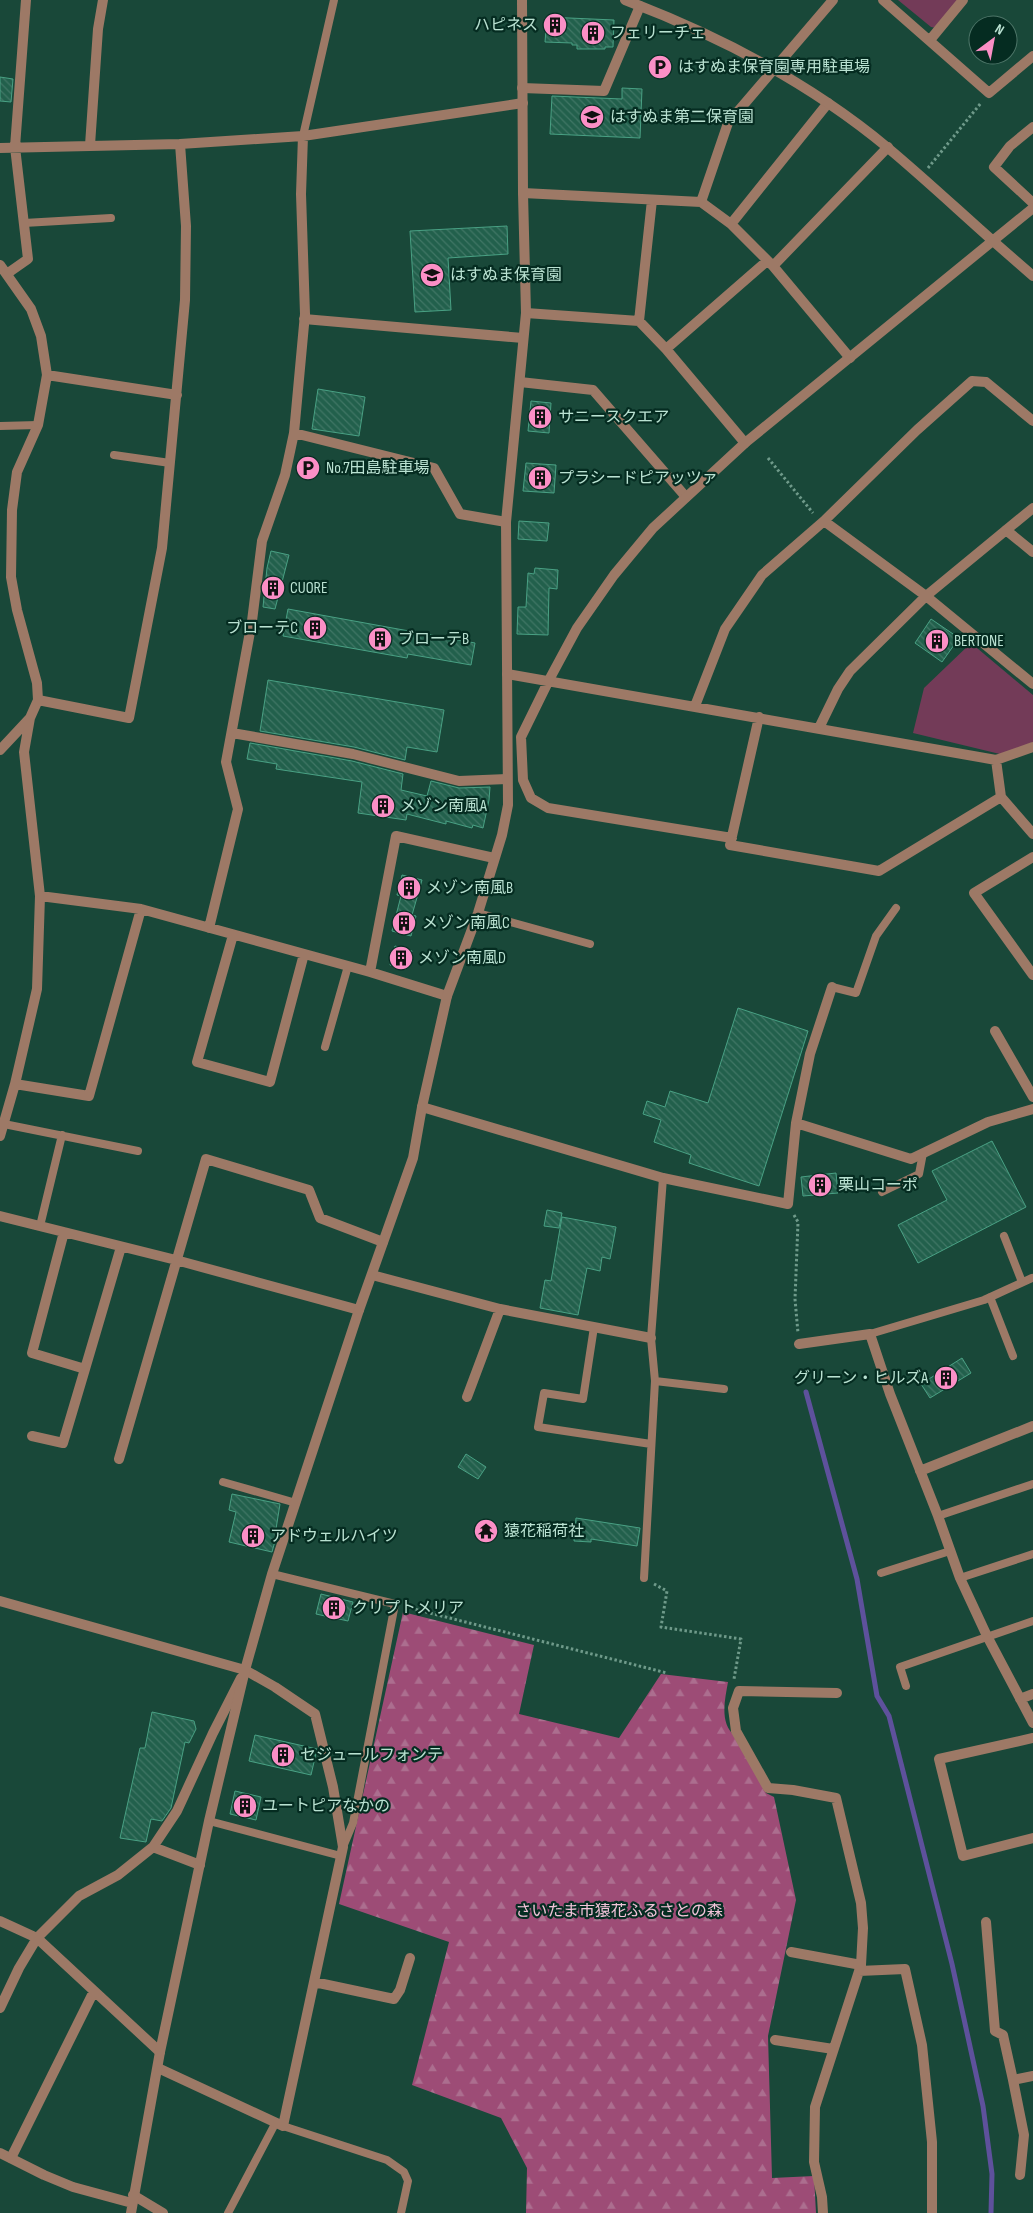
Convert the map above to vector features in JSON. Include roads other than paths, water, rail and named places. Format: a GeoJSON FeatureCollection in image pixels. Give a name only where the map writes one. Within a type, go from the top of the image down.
{"type":"FeatureCollection","features":[{"type":"Feature","properties":{"kind":"street"},"geometry":{"type":"LineString","coordinates":[[4,275],[28,259],[15,147],[26,0]]}},
{"type":"Feature","properties":{"kind":"street"},"geometry":{"type":"LineString","coordinates":[[90,145],[98,29],[102,0]]}},
{"type":"Feature","properties":{"kind":"street"},"geometry":{"type":"LineString","coordinates":[[132,2203],[160,2052],[209,1821],[245,1670],[272,1574],[372,1274],[413,1158],[422,1107],[447,996],[478,913],[502,835],[508,805],[506,522],[526,313],[522,0]]}},
{"type":"Feature","properties":{"kind":"street"},"geometry":{"type":"LineString","coordinates":[[626,0],[684,23],[775,69],[828,103],[888,148],[1033,276]]}},
{"type":"Feature","properties":{"kind":"street"},"geometry":{"type":"LineString","coordinates":[[700,202],[728,124],[833,0]]}},
{"type":"Feature","properties":{"kind":"street"},"geometry":{"type":"LineString","coordinates":[[883,0],[989,93],[1033,56]]}},
{"type":"Feature","properties":{"kind":"street"},"geometry":{"type":"LineString","coordinates":[[930,40],[963,0]]}},
{"type":"Feature","properties":{"kind":"street"},"geometry":{"type":"LineString","coordinates":[[522,88],[604,91],[640,6]]}},
{"type":"Feature","properties":{"kind":"street"},"geometry":{"type":"LineString","coordinates":[[0,148],[180,144],[303,136],[523,103]]}},
{"type":"Feature","properties":{"kind":"street"},"geometry":{"type":"LineString","coordinates":[[731,224],[828,103]]}},
{"type":"Feature","properties":{"kind":"street"},"geometry":{"type":"LineString","coordinates":[[1033,127],[1010,146],[994,166],[1033,203]]}},
{"type":"Feature","properties":{"kind":"street"},"geometry":{"type":"LineString","coordinates":[[209,928],[238,809],[226,762],[252,621],[262,541],[285,475],[294,433],[304,319],[301,194],[303,136]]}},
{"type":"Feature","properties":{"kind":"street"},"geometry":{"type":"LineString","coordinates":[[38,700],[128,718],[162,548],[185,300],[186,226],[180,144]]}},
{"type":"Feature","properties":{"kind":"street"},"geometry":{"type":"LineString","coordinates":[[666,349],[770,264],[888,148]]}},
{"type":"Feature","properties":{"kind":"street"},"geometry":{"type":"LineString","coordinates":[[523,193],[700,202],[731,224],[770,264],[850,358]]}},
{"type":"Feature","properties":{"kind":"street"},"geometry":{"type":"LineString","coordinates":[[639,321],[652,200]]}},
{"type":"Feature","properties":{"kind":"street"},"geometry":{"type":"LineString","coordinates":[[732,838],[548,808],[531,798],[523,780],[521,737],[577,628],[614,575],[653,528],[745,443],[1033,208]]}},
{"type":"Feature","properties":{"kind":"street"},"geometry":{"type":"LineString","coordinates":[[0,264],[4,275],[30,309],[41,336],[47,375],[38,425],[17,472],[12,510],[11,577],[17,610],[37,683],[38,700],[30,718],[24,752],[40,896],[37,989],[15,1084],[0,1136]]}},
{"type":"Feature","properties":{"kind":"street"},"geometry":{"type":"LineString","coordinates":[[526,313],[639,321],[666,349],[745,443]]}},
{"type":"Feature","properties":{"kind":"street"},"geometry":{"type":"LineString","coordinates":[[304,319],[524,338]]}},
{"type":"Feature","properties":{"kind":"street"},"geometry":{"type":"LineString","coordinates":[[47,375],[176,395]]}},
{"type":"Feature","properties":{"kind":"street"},"geometry":{"type":"LineString","coordinates":[[695,706],[726,628],[762,575],[823,522],[917,430],[972,381],[986,382],[1033,421]]}},
{"type":"Feature","properties":{"kind":"street"},"geometry":{"type":"LineString","coordinates":[[520,382],[593,390],[686,497]]}},
{"type":"Feature","properties":{"kind":"street"},"geometry":{"type":"LineString","coordinates":[[294,433],[434,468],[460,514],[506,522]]}},
{"type":"Feature","properties":{"kind":"street"},"geometry":{"type":"LineString","coordinates":[[820,728],[838,689],[850,671],[926,596],[1033,508]]}},
{"type":"Feature","properties":{"kind":"street"},"geometry":{"type":"LineString","coordinates":[[823,522],[926,596],[1033,684]]}},
{"type":"Feature","properties":{"kind":"street"},"geometry":{"type":"LineString","coordinates":[[1006,530],[1033,552]]}},
{"type":"Feature","properties":{"kind":"street"},"geometry":{"type":"LineString","coordinates":[[507,674],[996,760],[1033,747]]}},
{"type":"Feature","properties":{"kind":"street"},"geometry":{"type":"LineString","coordinates":[[759,717],[730,845],[879,871],[1001,798]]}},
{"type":"Feature","properties":{"kind":"street"},"geometry":{"type":"LineString","coordinates":[[0,750],[30,718]]}},
{"type":"Feature","properties":{"kind":"street"},"geometry":{"type":"LineString","coordinates":[[232,733],[353,754],[459,781],[507,779]]}},
{"type":"Feature","properties":{"kind":"street"},"geometry":{"type":"LineString","coordinates":[[996,760],[1001,798],[1033,834]]}},
{"type":"Feature","properties":{"kind":"street"},"geometry":{"type":"LineString","coordinates":[[370,972],[396,836],[494,858]]}},
{"type":"Feature","properties":{"kind":"street"},"geometry":{"type":"LineString","coordinates":[[1033,857],[974,894],[1033,975]]}},
{"type":"Feature","properties":{"kind":"street"},"geometry":{"type":"LineString","coordinates":[[40,896],[95,901],[141,909],[370,972],[447,996]]}},
{"type":"Feature","properties":{"kind":"street"},"geometry":{"type":"LineString","coordinates":[[15,1084],[89,1096],[141,909]]}},
{"type":"Feature","properties":{"kind":"street"},"geometry":{"type":"LineString","coordinates":[[233,935],[197,1062],[270,1082],[304,954]]}},
{"type":"Feature","properties":{"kind":"street"},"geometry":{"type":"LineString","coordinates":[[422,1107],[663,1178],[788,1204],[796,1123],[810,1054],[832,988]]}},
{"type":"Feature","properties":{"kind":"street"},"geometry":{"type":"LineString","coordinates":[[995,1031],[1033,1097]]}},
{"type":"Feature","properties":{"kind":"street"},"geometry":{"type":"LineString","coordinates":[[796,1123],[911,1159],[988,1122],[1033,1109]]}},
{"type":"Feature","properties":{"kind":"street"},"geometry":{"type":"LineString","coordinates":[[119,1459],[206,1159],[309,1190],[320,1218],[383,1242]]}},
{"type":"Feature","properties":{"kind":"street"},"geometry":{"type":"LineString","coordinates":[[0,1216],[176,1260],[360,1310]]}},
{"type":"Feature","properties":{"kind":"street"},"geometry":{"type":"LineString","coordinates":[[64,1232],[32,1353],[85,1369]]}},
{"type":"Feature","properties":{"kind":"street"},"geometry":{"type":"LineString","coordinates":[[32,1436],[63,1443],[121,1247]]}},
{"type":"Feature","properties":{"kind":"street"},"geometry":{"type":"LineString","coordinates":[[372,1274],[500,1309],[651,1338]]}},
{"type":"Feature","properties":{"kind":"street"},"geometry":{"type":"LineString","coordinates":[[467,1397],[500,1309]]}},
{"type":"Feature","properties":{"kind":"street"},"geometry":{"type":"LineString","coordinates":[[799,1344],[870,1334],[890,1394],[960,1578],[987,1636],[1033,1723]]}},
{"type":"Feature","properties":{"kind":"street"},"geometry":{"type":"LineString","coordinates":[[920,1472],[1033,1426]]}},
{"type":"Feature","properties":{"kind":"street"},"geometry":{"type":"LineString","coordinates":[[0,1601],[245,1670],[275,1687],[315,1714],[334,1787],[342,1851],[314,1982],[280,2124],[158,2068]]}},
{"type":"Feature","properties":{"kind":"street"},"geometry":{"type":"LineString","coordinates":[[0,2008],[19,1968],[37,1938],[79,1896],[118,1875],[153,1847],[177,1811],[245,1670]]}},
{"type":"Feature","properties":{"kind":"street"},"geometry":{"type":"LineString","coordinates":[[823,2213],[822,2197],[814,2162],[815,2108],[860,1968],[863,1928],[861,1903],[836,1798],[793,1790],[768,1788],[736,1731],[733,1708],[739,1691],[837,1693]]}},
{"type":"Feature","properties":{"kind":"street"},"geometry":{"type":"LineString","coordinates":[[1020,1699],[1033,1694]]}},
{"type":"Feature","properties":{"kind":"street"},"geometry":{"type":"LineString","coordinates":[[1032,1841],[963,1856],[939,1759],[1033,1738]]}},
{"type":"Feature","properties":{"kind":"street"},"geometry":{"type":"LineString","coordinates":[[153,1847],[200,1865]]}},
{"type":"Feature","properties":{"kind":"street"},"geometry":{"type":"LineString","coordinates":[[0,1921],[37,1938],[160,2052]]}},
{"type":"Feature","properties":{"kind":"street"},"geometry":{"type":"LineString","coordinates":[[986,1922],[995,2031],[1004,2035],[1024,2135],[1020,2175]]}},
{"type":"Feature","properties":{"kind":"street"},"geometry":{"type":"LineString","coordinates":[[791,1952],[860,1968],[904,1969],[922,2045],[932,2142],[932,2213]]}},
{"type":"Feature","properties":{"kind":"street"},"geometry":{"type":"LineString","coordinates":[[314,1982],[394,1999],[400,1990],[410,1958]]}},
{"type":"Feature","properties":{"kind":"street"},"geometry":{"type":"LineString","coordinates":[[11,2158],[94,1991]]}},
{"type":"Feature","properties":{"kind":"street"},"geometry":{"type":"LineString","coordinates":[[776,2040],[833,2049]]}},
{"type":"Feature","properties":{"kind":"street"},"geometry":{"type":"LineString","coordinates":[[1013,2080],[1033,2076]]}},
{"type":"Feature","properties":{"kind":"street"},"geometry":{"type":"LineString","coordinates":[[0,2153],[73,2187],[163,2213]]}},
{"type":"Feature","properties":{"kind":"lane"},"geometry":{"type":"LineString","coordinates":[[303,136],[334,0]]}},
{"type":"Feature","properties":{"kind":"lane"},"geometry":{"type":"LineString","coordinates":[[24,223],[111,218]]}},
{"type":"Feature","properties":{"kind":"lane"},"geometry":{"type":"LineString","coordinates":[[0,426],[38,425]]}},
{"type":"Feature","properties":{"kind":"lane"},"geometry":{"type":"LineString","coordinates":[[114,454],[170,463]]}},
{"type":"Feature","properties":{"kind":"lane"},"geometry":{"type":"LineString","coordinates":[[832,988],[856,993],[876,936],[896,908]]}},
{"type":"Feature","properties":{"kind":"lane"},"geometry":{"type":"LineString","coordinates":[[478,913],[590,944]]}},
{"type":"Feature","properties":{"kind":"lane"},"geometry":{"type":"LineString","coordinates":[[325,1047],[348,966]]}},
{"type":"Feature","properties":{"kind":"lane"},"geometry":{"type":"LineString","coordinates":[[4,1124],[138,1151]]}},
{"type":"Feature","properties":{"kind":"lane"},"geometry":{"type":"LineString","coordinates":[[40,1226],[62,1135]]}},
{"type":"Feature","properties":{"kind":"lane"},"geometry":{"type":"LineString","coordinates":[[882,1192],[919,1174],[922,1153]]}},
{"type":"Feature","properties":{"kind":"lane"},"geometry":{"type":"LineString","coordinates":[[644,1578],[655,1380],[651,1338],[663,1178]]}},
{"type":"Feature","properties":{"kind":"lane"},"geometry":{"type":"LineString","coordinates":[[1004,1236],[1022,1282]]}},
{"type":"Feature","properties":{"kind":"lane"},"geometry":{"type":"LineString","coordinates":[[870,1334],[990,1297],[1032,1278]]}},
{"type":"Feature","properties":{"kind":"lane"},"geometry":{"type":"LineString","coordinates":[[990,1297],[1013,1356]]}},
{"type":"Feature","properties":{"kind":"lane"},"geometry":{"type":"LineString","coordinates":[[594,1327],[583,1399],[544,1393],[538,1428],[652,1444]]}},
{"type":"Feature","properties":{"kind":"lane"},"geometry":{"type":"LineString","coordinates":[[655,1380],[724,1389]]}},
{"type":"Feature","properties":{"kind":"lane"},"geometry":{"type":"LineString","coordinates":[[223,1482],[296,1503]]}},
{"type":"Feature","properties":{"kind":"lane"},"geometry":{"type":"LineString","coordinates":[[938,1516],[1033,1484]]}},
{"type":"Feature","properties":{"kind":"lane"},"geometry":{"type":"LineString","coordinates":[[881,1572],[950,1551]]}},
{"type":"Feature","properties":{"kind":"lane"},"geometry":{"type":"LineString","coordinates":[[960,1578],[1033,1554]]}},
{"type":"Feature","properties":{"kind":"lane"},"geometry":{"type":"LineString","coordinates":[[209,1821],[342,1851],[353,1823],[396,1604],[272,1574]]}},
{"type":"Feature","properties":{"kind":"lane"},"geometry":{"type":"LineString","coordinates":[[906,1686],[900,1667],[1033,1621]]}},
{"type":"Feature","properties":{"kind":"lane"},"geometry":{"type":"LineString","coordinates":[[228,2213],[280,2124],[387,2160],[404,2172],[408,2181],[401,2213]]}},
{"type":"Feature","properties":{"kind":"waterway"},"geometry":{"type":"LineString","coordinates":[[806,1392],[857,1579],[877,1696],[889,1716],[952,1964],[983,2106],[992,2174],[991,2213]]}},
{"type":"Feature","properties":{"kind":"place","name":"ハピネス"},"geometry":{"type":"Point","coordinates":[555,25]}},
{"type":"Feature","properties":{"kind":"place","name":"フェリーチェ"},"geometry":{"type":"Point","coordinates":[593,33]}},
{"type":"Feature","properties":{"kind":"place","name":"はすぬま保育園専用駐車場"},"geometry":{"type":"Point","coordinates":[660,67]}},
{"type":"Feature","properties":{"kind":"place","name":"はすぬま第二保育園"},"geometry":{"type":"Point","coordinates":[592,117]}},
{"type":"Feature","properties":{"kind":"place","name":"はすぬま保育園"},"geometry":{"type":"Point","coordinates":[432,275]}},
{"type":"Feature","properties":{"kind":"place","name":"サニースクエア"},"geometry":{"type":"Point","coordinates":[540,417]}},
{"type":"Feature","properties":{"kind":"place","name":"No.7田島駐車場"},"geometry":{"type":"Point","coordinates":[308,468]}},
{"type":"Feature","properties":{"kind":"place","name":"プラシードピアッツァ"},"geometry":{"type":"Point","coordinates":[540,478]}},
{"type":"Feature","properties":{"kind":"place","name":"CUORE"},"geometry":{"type":"Point","coordinates":[273,588]}},
{"type":"Feature","properties":{"kind":"place","name":"ブローテC"},"geometry":{"type":"Point","coordinates":[315,628]}},
{"type":"Feature","properties":{"kind":"place","name":"ブローテB"},"geometry":{"type":"Point","coordinates":[380,639]}},
{"type":"Feature","properties":{"kind":"place","name":"BERTONE"},"geometry":{"type":"Point","coordinates":[937,641]}},
{"type":"Feature","properties":{"kind":"place","name":"メゾン南風A"},"geometry":{"type":"Point","coordinates":[383,806]}},
{"type":"Feature","properties":{"kind":"place","name":"メゾン南風B"},"geometry":{"type":"Point","coordinates":[409,888]}},
{"type":"Feature","properties":{"kind":"place","name":"メゾン南風C"},"geometry":{"type":"Point","coordinates":[404,923]}},
{"type":"Feature","properties":{"kind":"place","name":"メゾン南風D"},"geometry":{"type":"Point","coordinates":[401,958]}},
{"type":"Feature","properties":{"kind":"place","name":"栗山コーポ"},"geometry":{"type":"Point","coordinates":[820,1185]}},
{"type":"Feature","properties":{"kind":"place","name":"グリーン・ヒルズA"},"geometry":{"type":"Point","coordinates":[946,1378]}},
{"type":"Feature","properties":{"kind":"place","name":"猿花稲荷社"},"geometry":{"type":"Point","coordinates":[486,1531]}},
{"type":"Feature","properties":{"kind":"place","name":"アドウェルハイツ"},"geometry":{"type":"Point","coordinates":[253,1536]}},
{"type":"Feature","properties":{"kind":"place","name":"クリプトメリア"},"geometry":{"type":"Point","coordinates":[334,1608]}},
{"type":"Feature","properties":{"kind":"place","name":"セジュールフォンテ"},"geometry":{"type":"Point","coordinates":[283,1755]}},
{"type":"Feature","properties":{"kind":"place","name":"ユートピアなかの"},"geometry":{"type":"Point","coordinates":[245,1806]}},
{"type":"Feature","properties":{"kind":"park label","name":"さいたま市猿花ふるさとの森"},"geometry":{"type":"Point","coordinates":[619,1911]}}]}
